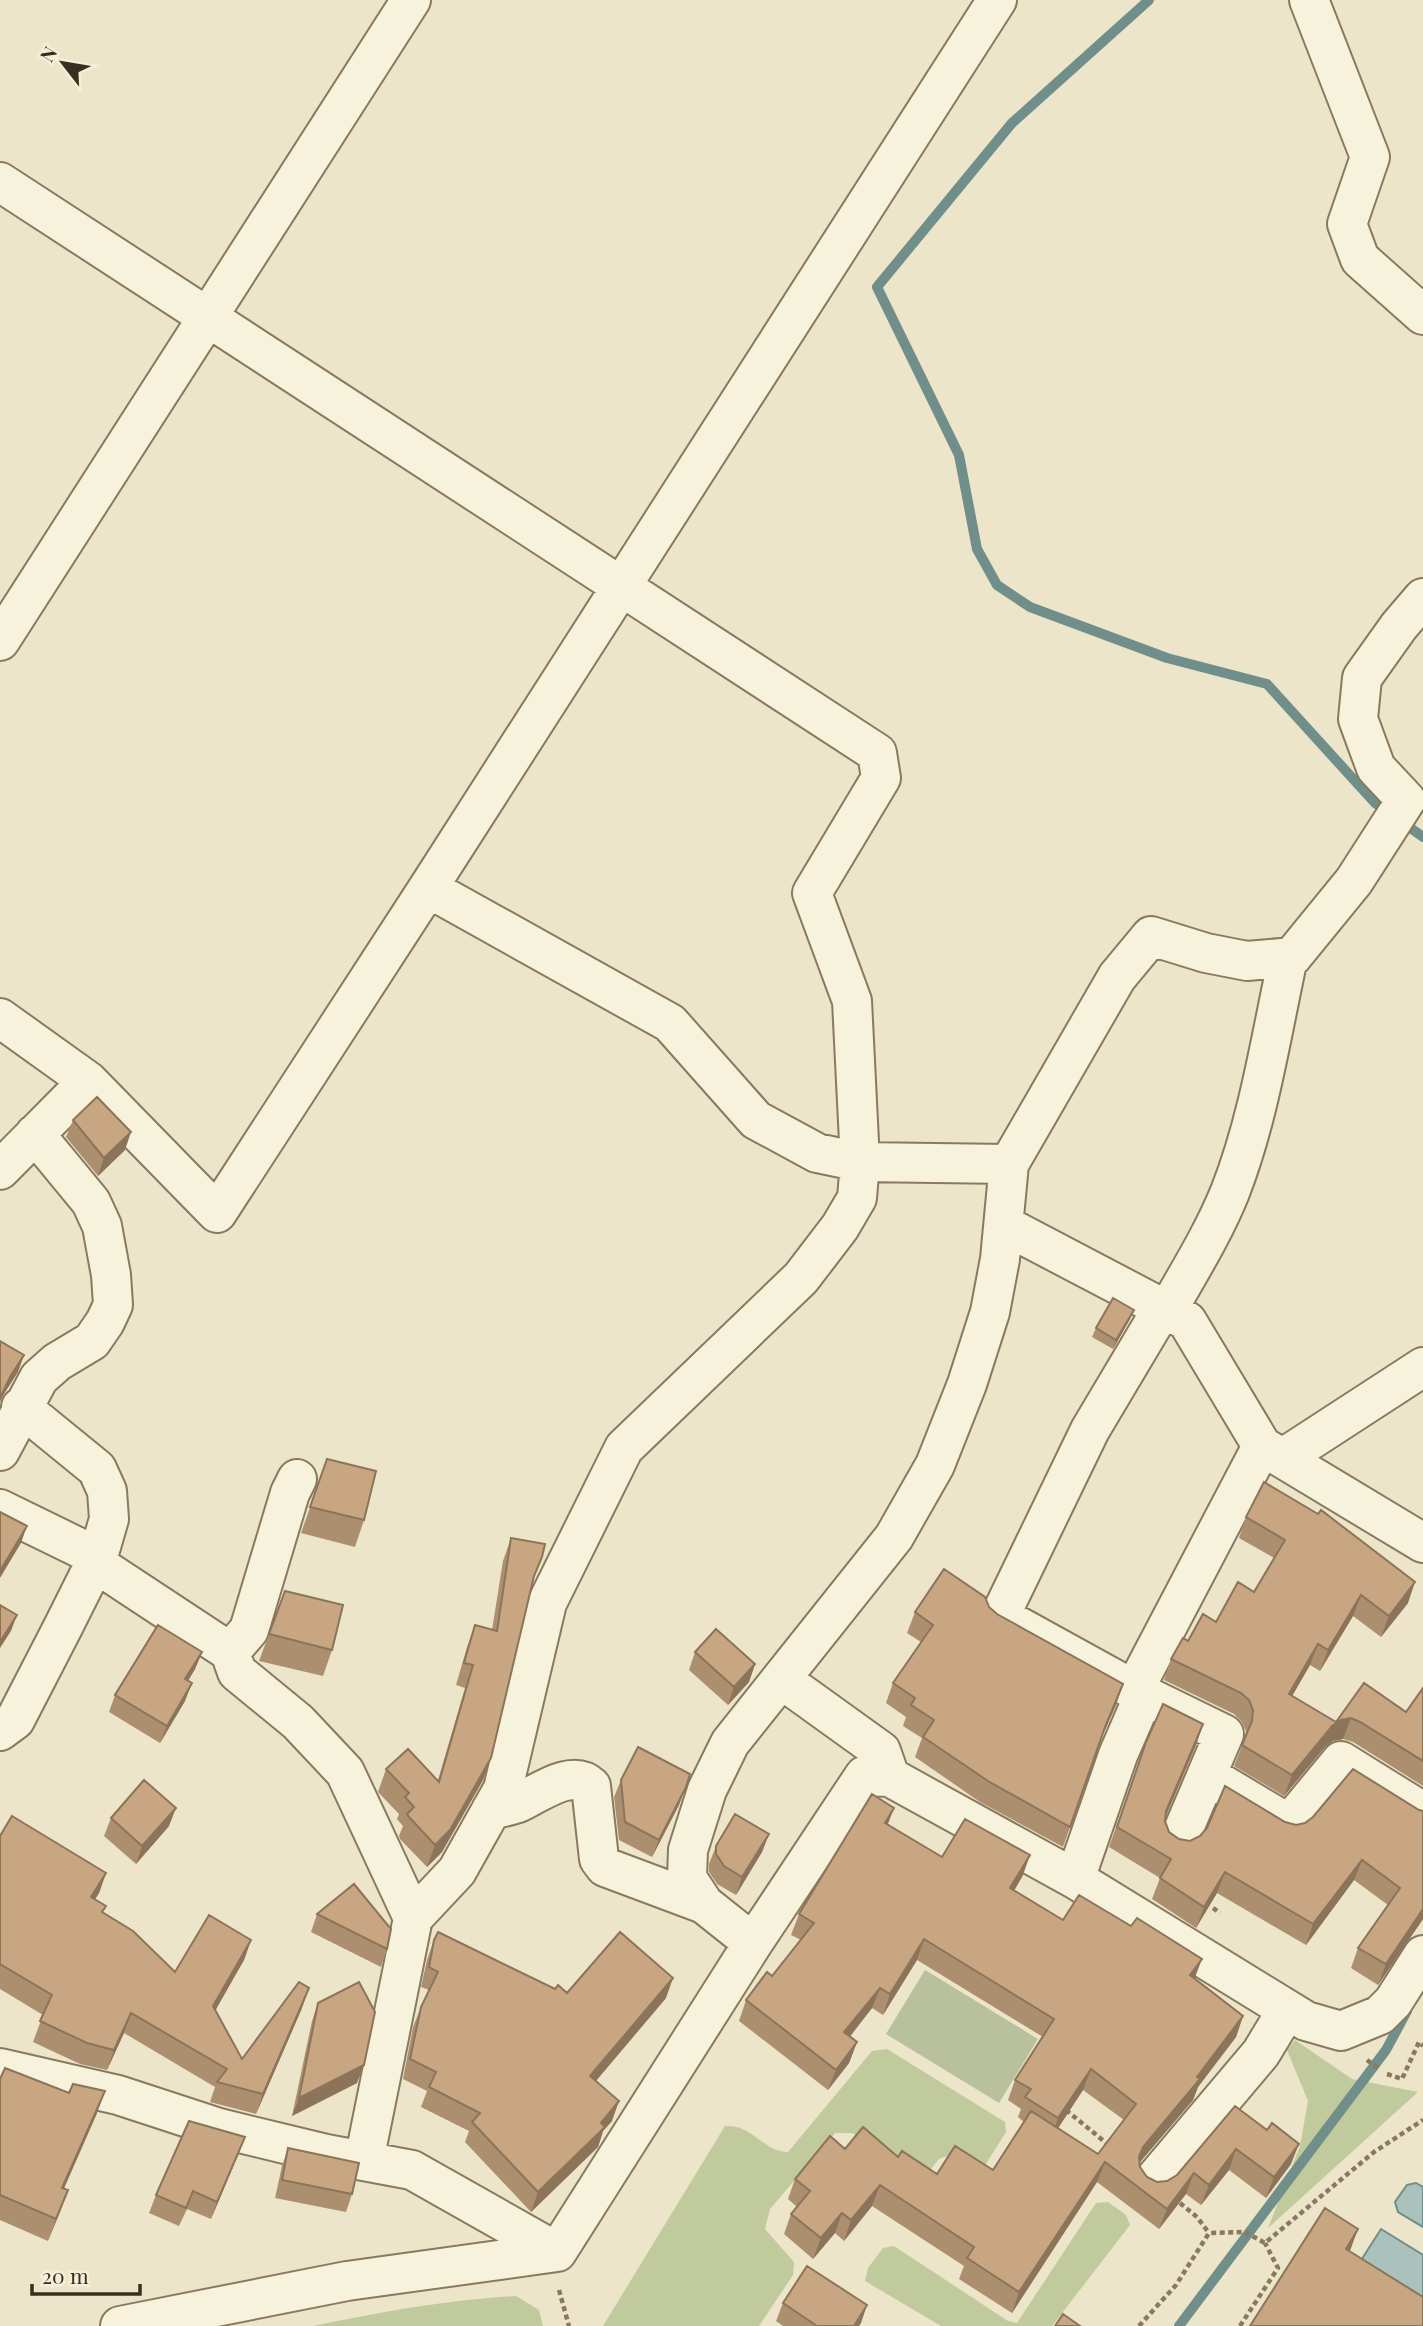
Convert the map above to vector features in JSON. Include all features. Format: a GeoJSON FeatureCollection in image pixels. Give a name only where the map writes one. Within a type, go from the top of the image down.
{"type":"FeatureCollection","features":[{"type":"Feature","properties":{"kind":"street"},"geometry":{"type":"LineString","coordinates":[[0,641],[411,0]]}},
{"type":"Feature","properties":{"kind":"street"},"geometry":{"type":"LineString","coordinates":[[0,1018],[89,1081],[217,1213],[997,0]]}},
{"type":"Feature","properties":{"kind":"street"},"geometry":{"type":"LineString","coordinates":[[1309,0],[1370,157],[1347,224],[1360,259],[1423,315]]}},
{"type":"Feature","properties":{"kind":"street"},"geometry":{"type":"LineString","coordinates":[[0,182],[877,753],[881,778],[812,893],[852,1001],[860,1162],[857,1198],[840,1227],[800,1278],[624,1448],[547,1603],[503,1789],[457,1871],[413,1918],[364,2161]]}},
{"type":"Feature","properties":{"kind":"street"},"geometry":{"type":"LineString","coordinates":[[704,1904],[687,1878],[688,1850],[707,1790],[730,1743],[894,1537],[935,1465],[967,1384],[990,1312],[1004,1225],[1009,1164],[1117,977],[1152,936],[1206,953],[1247,961],[1292,957],[1354,881],[1404,813],[1376,768],[1358,719],[1362,678],[1399,626],[1423,598]]}},
{"type":"Feature","properties":{"kind":"street"},"geometry":{"type":"LineString","coordinates":[[428,888],[670,1023],[756,1120],[817,1153],[860,1162],[1009,1164]]}},
{"type":"Feature","properties":{"kind":"street"},"geometry":{"type":"LineString","coordinates":[[1179,1840],[1224,1734],[1139,1692],[1000,1616],[1090,1430],[1205,1245],[1230,1192],[1256,1106],[1289,958]]}},
{"type":"Feature","properties":{"kind":"street"},"geometry":{"type":"LineString","coordinates":[[0,1170],[89,1081]]}},
{"type":"Feature","properties":{"kind":"street"},"geometry":{"type":"LineString","coordinates":[[0,1451],[39,1378],[57,1362],[92,1341],[113,1305],[111,1275],[102,1226],[91,1202],[35,1134]]}},
{"type":"Feature","properties":{"kind":"street"},"geometry":{"type":"LineString","coordinates":[[1004,1225],[1187,1321],[1272,1452],[1423,1543]]}},
{"type":"Feature","properties":{"kind":"street"},"geometry":{"type":"LineString","coordinates":[[1075,1879],[1139,1692],[1272,1452],[1423,1367]]}},
{"type":"Feature","properties":{"kind":"street"},"geometry":{"type":"LineString","coordinates":[[0,1731],[15,1720],[96,1560],[109,1519],[107,1491],[97,1469],[22,1407]]}},
{"type":"Feature","properties":{"kind":"street"},"geometry":{"type":"LineString","coordinates":[[230,1652],[249,1630],[296,1479]]}},
{"type":"Feature","properties":{"kind":"street"},"geometry":{"type":"LineString","coordinates":[[0,1509],[96,1560],[230,1652],[237,1672],[298,1722],[345,1772],[413,1918]]}},
{"type":"Feature","properties":{"kind":"street"},"geometry":{"type":"LineString","coordinates":[[781,1679],[881,1751],[890,1777]]}},
{"type":"Feature","properties":{"kind":"street"},"geometry":{"type":"LineString","coordinates":[[1207,1775],[1289,1824],[1340,1761],[1423,1812]]}},
{"type":"Feature","properties":{"kind":"street"},"geometry":{"type":"LineString","coordinates":[[558,2270],[753,1943],[864,1776],[890,1777],[1075,1879],[1306,2021],[1341,2031],[1380,2015],[1393,2002],[1423,1955]]}},
{"type":"Feature","properties":{"kind":"street"},"geometry":{"type":"LineString","coordinates":[[491,1810],[517,1803],[572,1780],[584,1781],[590,1786],[599,1859],[606,1867],[704,1904],[753,1943]]}},
{"type":"Feature","properties":{"kind":"street"},"geometry":{"type":"LineString","coordinates":[[1153,2181],[1261,2053],[1287,2010]]}},
{"type":"Feature","properties":{"kind":"street"},"geometry":{"type":"LineString","coordinates":[[0,2067],[118,2095],[219,2128],[412,2170],[558,2270]]}},
{"type":"Feature","properties":{"kind":"street"},"geometry":{"type":"LineString","coordinates":[[120,2326],[347,2281],[558,2270]]}},
{"type":"Feature","properties":{"kind":"path"},"geometry":{"type":"LineString","coordinates":[[1213,1909],[1220,1913]]}},
{"type":"Feature","properties":{"kind":"path"},"geometry":{"type":"LineString","coordinates":[[1387,2074],[1402,2079],[1419,2042],[1423,2046]]}},
{"type":"Feature","properties":{"kind":"path"},"geometry":{"type":"LineString","coordinates":[[1369,2063],[1379,2069]]}},
{"type":"Feature","properties":{"kind":"path"},"geometry":{"type":"LineString","coordinates":[[1265,2243],[1374,2152],[1423,2120]]}},
{"type":"Feature","properties":{"kind":"path"},"geometry":{"type":"LineString","coordinates":[[1139,2326],[1176,2285],[1209,2233],[1245,2232],[1265,2243],[1278,2267],[1240,2326]]}},
{"type":"Feature","properties":{"kind":"path"},"geometry":{"type":"LineString","coordinates":[[558,2270],[569,2326]]}},
{"type":"Feature","properties":{"kind":"green space"},"geometry":{"type":"Polygon","coordinates":[[[925,1970],[1038,2039],[999,2103],[886,2034],[925,1970]]]}},
{"type":"Feature","properties":{"kind":"green space"},"geometry":{"type":"Polygon","coordinates":[[[1295,2040],[1352,2079],[1418,2092],[1268,2228],[1300,2146],[1308,2101],[1287,2050],[1295,2040]]]}},
{"type":"Feature","properties":{"kind":"green space"},"geometry":{"type":"Polygon","coordinates":[[[887,2049],[1005,2122],[1006,2132],[984,2167],[971,2170],[947,2156],[939,2159],[927,2174],[912,2172],[852,2133],[835,2133],[770,2209],[765,2229],[794,2262],[793,2275],[759,2326],[603,2326],[725,2126],[743,2129],[771,2148],[788,2152],[872,2051],[887,2049]]]}},
{"type":"Feature","properties":{"kind":"green space"},"geometry":{"type":"Polygon","coordinates":[[[1108,2202],[1126,2215],[1130,2225],[1052,2326],[941,2326],[865,2281],[868,2268],[883,2248],[894,2246],[1008,2321],[1017,2323],[1096,2203],[1108,2202]]]}},
{"type":"Feature","properties":{"kind":"green space"},"geometry":{"type":"Polygon","coordinates":[[[516,2296],[539,2310],[543,2326],[313,2326],[414,2307],[516,2296]]]}},
{"type":"Feature","properties":{"kind":"water"},"geometry":{"type":"Polygon","coordinates":[[[1416,2183],[1423,2187],[1423,2227],[1398,2212],[1395,2202],[1407,2185],[1416,2183]]]}},
{"type":"Feature","properties":{"kind":"water"},"geometry":{"type":"Polygon","coordinates":[[[1381,2229],[1423,2255],[1423,2301],[1360,2262],[1381,2229]]]}},
{"type":"Feature","properties":{"kind":"building"},"geometry":{"type":"Polygon","coordinates":[[[97,1097],[131,1132],[104,1158],[73,1120],[97,1097]]]}},
{"type":"Feature","properties":{"kind":"building"},"geometry":{"type":"Polygon","coordinates":[[[1113,1298],[1134,1310],[1116,1340],[1096,1328],[1113,1298]]]}},
{"type":"Feature","properties":{"kind":"building"},"geometry":{"type":"Polygon","coordinates":[[[0,1341],[24,1355],[0,1398],[0,1341]]]}},
{"type":"Feature","properties":{"kind":"building"},"geometry":{"type":"Polygon","coordinates":[[[327,1459],[376,1471],[364,1520],[310,1507],[327,1459]]]}},
{"type":"Feature","properties":{"kind":"building"},"geometry":{"type":"Polygon","coordinates":[[[1264,1482],[1318,1514],[1321,1510],[1415,1582],[1389,1616],[1361,1595],[1328,1650],[1318,1644],[1289,1694],[1336,1722],[1364,1683],[1406,1712],[1423,1688],[1423,1761],[1351,1718],[1332,1726],[1292,1775],[1242,1745],[1252,1721],[1253,1710],[1249,1700],[1241,1693],[1171,1659],[1183,1638],[1188,1641],[1203,1614],[1216,1622],[1238,1582],[1254,1592],[1285,1540],[1246,1517],[1264,1482]]]}},
{"type":"Feature","properties":{"kind":"building"},"geometry":{"type":"Polygon","coordinates":[[[0,1512],[27,1526],[0,1571],[0,1512]]]}},
{"type":"Feature","properties":{"kind":"building"},"geometry":{"type":"Polygon","coordinates":[[[511,1538],[545,1544],[542,1557],[534,1576],[491,1758],[450,1830],[435,1845],[407,1814],[414,1807],[405,1797],[409,1793],[386,1769],[408,1749],[439,1782],[473,1665],[464,1663],[475,1625],[497,1631],[511,1538]]]}},
{"type":"Feature","properties":{"kind":"building"},"geometry":{"type":"Polygon","coordinates":[[[944,1569],[985,1597],[989,1607],[997,1614],[1123,1684],[1070,1827],[988,1781],[923,1737],[934,1720],[911,1705],[915,1698],[893,1683],[933,1625],[915,1612],[944,1569]]]}},
{"type":"Feature","properties":{"kind":"building"},"geometry":{"type":"Polygon","coordinates":[[[285,1591],[343,1605],[332,1650],[269,1634],[285,1591]]]}},
{"type":"Feature","properties":{"kind":"building"},"geometry":{"type":"Polygon","coordinates":[[[0,1605],[17,1615],[0,1642],[0,1605]]]}},
{"type":"Feature","properties":{"kind":"building"},"geometry":{"type":"Polygon","coordinates":[[[158,1625],[202,1652],[185,1679],[192,1683],[167,1726],[115,1695],[158,1625]]]}},
{"type":"Feature","properties":{"kind":"building"},"geometry":{"type":"Polygon","coordinates":[[[716,1629],[755,1664],[734,1687],[695,1652],[716,1629]]]}},
{"type":"Feature","properties":{"kind":"building"},"geometry":{"type":"Polygon","coordinates":[[[1163,1704],[1203,1724],[1166,1811],[1165,1821],[1169,1832],[1179,1839],[1190,1841],[1200,1836],[1207,1828],[1225,1786],[1285,1822],[1296,1825],[1305,1823],[1353,1769],[1423,1811],[1423,1909],[1386,1964],[1358,1948],[1400,1888],[1362,1860],[1313,1924],[1225,1872],[1204,1907],[1160,1878],[1171,1859],[1117,1827],[1146,1742],[1163,1704]]]}},
{"type":"Feature","properties":{"kind":"building"},"geometry":{"type":"Polygon","coordinates":[[[638,1747],[690,1774],[659,1840],[625,1822],[621,1780],[638,1747]]]}},
{"type":"Feature","properties":{"kind":"building"},"geometry":{"type":"Polygon","coordinates":[[[144,1780],[176,1808],[142,1846],[111,1818],[144,1780]]]}},
{"type":"Feature","properties":{"kind":"building"},"geometry":{"type":"Polygon","coordinates":[[[872,1794],[894,1808],[885,1823],[942,1857],[965,1819],[1030,1855],[1010,1888],[1063,1920],[1079,1895],[1131,1926],[1137,1918],[1202,1959],[1190,1975],[1243,2016],[1197,2077],[1200,2079],[1143,2147],[1139,2157],[1140,2167],[1147,2177],[1157,2182],[1167,2181],[1177,2175],[1235,2106],[1267,2130],[1272,2123],[1299,2144],[1274,2177],[1236,2149],[1209,2185],[1194,2173],[1167,2209],[1105,2162],[1019,2292],[967,2258],[974,2247],[880,2185],[851,2220],[842,2213],[821,2238],[791,2214],[810,2191],[795,2179],[830,2136],[845,2149],[863,2127],[898,2157],[902,2151],[937,2174],[955,2146],[993,2170],[1031,2111],[1098,2154],[1136,2104],[1091,2069],[1058,2118],[1025,2097],[1031,2089],[1015,2080],[1054,2019],[924,1939],[890,1994],[880,1988],[844,2032],[857,2042],[836,2070],[746,2000],[767,1972],[772,1976],[814,1923],[799,1914],[872,1794]]]}},
{"type":"Feature","properties":{"kind":"building"},"geometry":{"type":"Polygon","coordinates":[[[735,1814],[769,1834],[742,1877],[724,1866],[716,1854],[716,1846],[735,1814]]]}},
{"type":"Feature","properties":{"kind":"building"},"geometry":{"type":"Polygon","coordinates":[[[12,1816],[106,1873],[91,1897],[106,1906],[102,1912],[133,1931],[175,1972],[209,1915],[251,1940],[213,2006],[242,2059],[299,1982],[309,1988],[263,2094],[217,2082],[227,2069],[131,2013],[114,2050],[87,2043],[40,2021],[52,1995],[0,1964],[0,1836],[12,1816]]]}},
{"type":"Feature","properties":{"kind":"building"},"geometry":{"type":"Polygon","coordinates":[[[354,1884],[391,1929],[387,1949],[317,1914],[354,1884]]]}},
{"type":"Feature","properties":{"kind":"building"},"geometry":{"type":"Polygon","coordinates":[[[438,1932],[555,1989],[558,1985],[567,1993],[620,1932],[673,1978],[590,2076],[619,2101],[601,2123],[605,2127],[538,2192],[472,2122],[480,2113],[429,2087],[436,2072],[410,2059],[421,2007],[438,1972],[429,1967],[438,1932]]]}},
{"type":"Feature","properties":{"kind":"building"},"geometry":{"type":"Polygon","coordinates":[[[359,1982],[375,2012],[364,2065],[299,2098],[318,2003],[359,1982]]]}},
{"type":"Feature","properties":{"kind":"building"},"geometry":{"type":"Polygon","coordinates":[[[5,2068],[69,2093],[73,2084],[105,2091],[62,2188],[68,2190],[56,2219],[0,2195],[0,2079],[5,2068]]]}},
{"type":"Feature","properties":{"kind":"building"},"geometry":{"type":"Polygon","coordinates":[[[189,2121],[245,2137],[217,2202],[193,2191],[186,2208],[156,2195],[189,2121]]]}},
{"type":"Feature","properties":{"kind":"building"},"geometry":{"type":"Polygon","coordinates":[[[288,2148],[359,2163],[352,2194],[282,2180],[288,2148]]]}},
{"type":"Feature","properties":{"kind":"building"},"geometry":{"type":"Polygon","coordinates":[[[1325,2208],[1358,2229],[1346,2249],[1423,2297],[1423,2326],[1250,2326],[1325,2208]]]}},
{"type":"Feature","properties":{"kind":"building"},"geometry":{"type":"Polygon","coordinates":[[[807,2266],[867,2305],[854,2326],[817,2326],[783,2303],[807,2266]]]}},
{"type":"Feature","properties":{"kind":"building"},"geometry":{"type":"Polygon","coordinates":[[[1063,2314],[1080,2326],[1055,2326],[1063,2314]]]}},
{"type":"Feature","properties":{"kind":"waterway"},"geometry":{"type":"LineString","coordinates":[[1149,0],[1012,123],[877,287],[959,455],[977,549],[997,585],[1030,607],[1167,658],[1267,684],[1375,803],[1423,837]]}},
{"type":"Feature","properties":{"kind":"waterway"},"geometry":{"type":"LineString","coordinates":[[1179,2326],[1386,2050],[1407,2011]]}}]}
